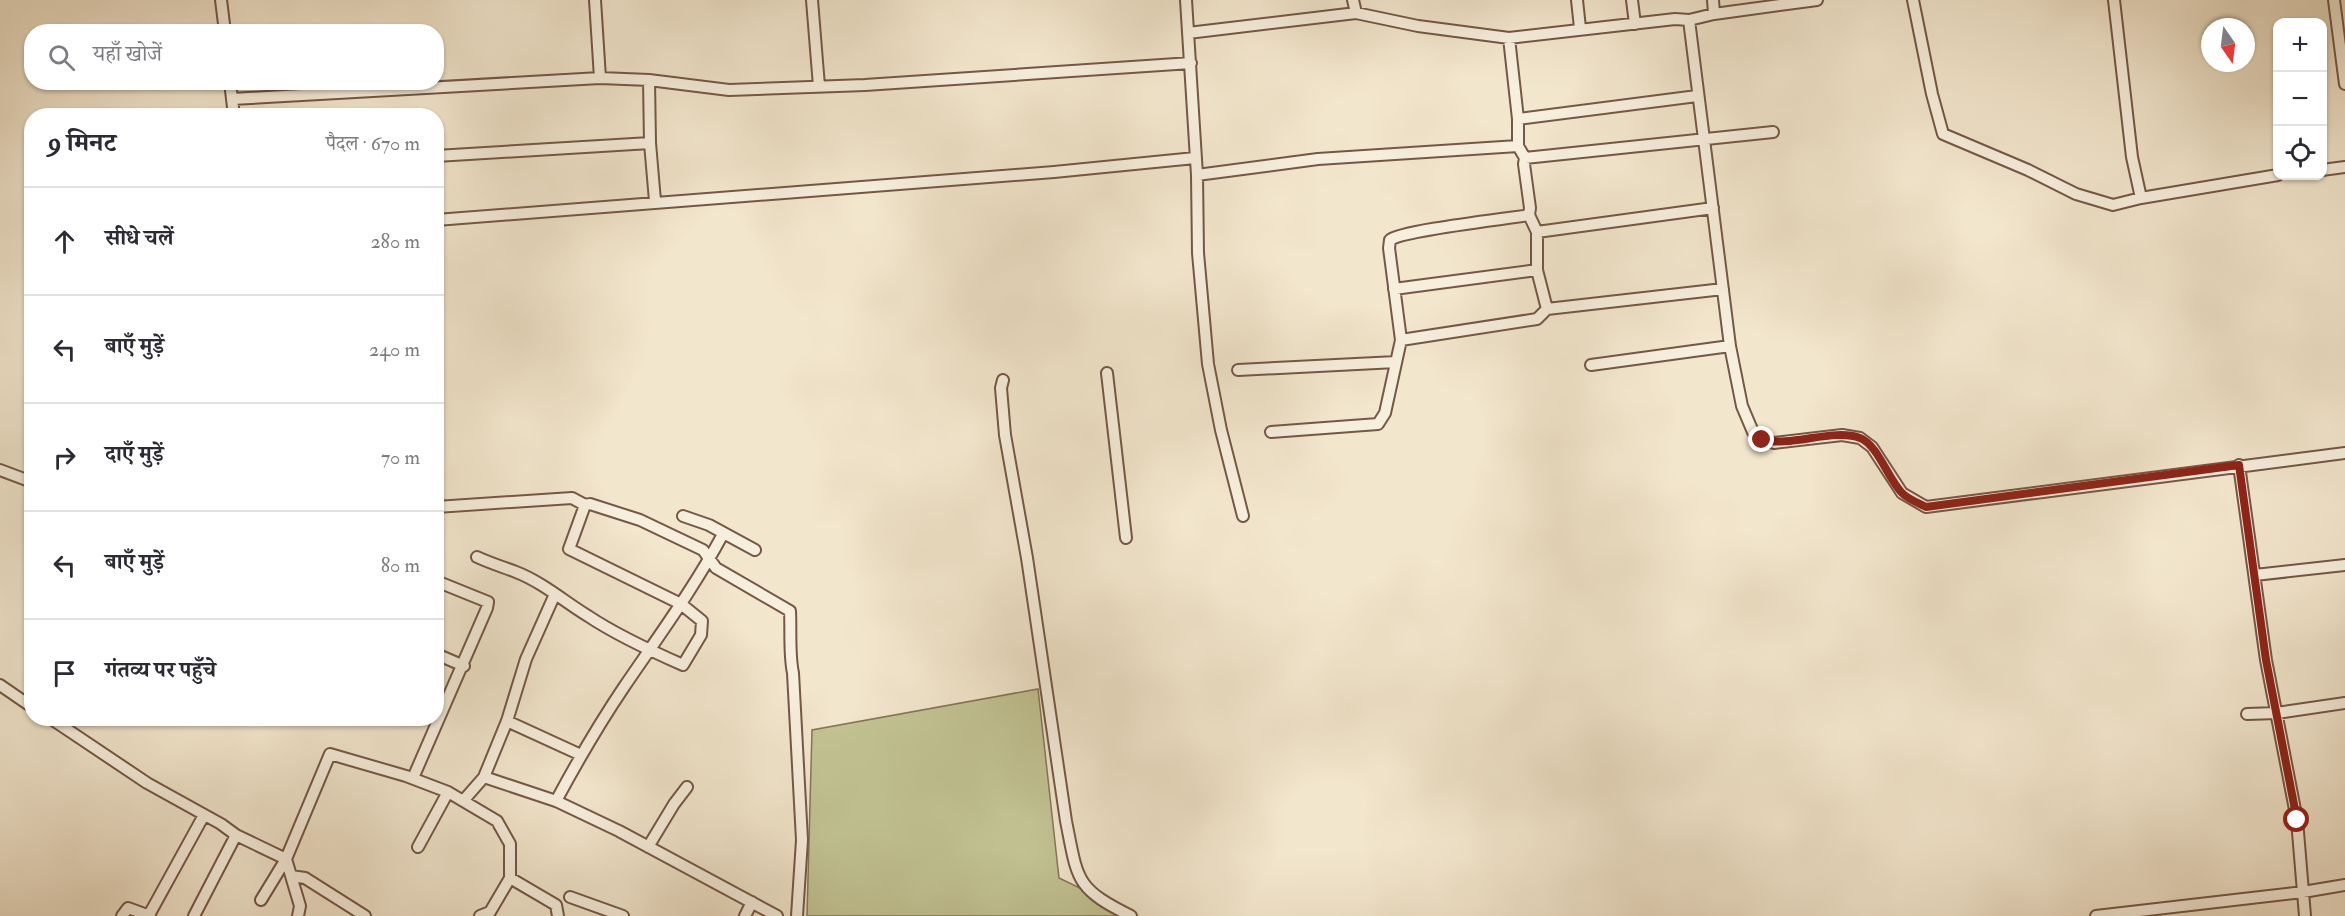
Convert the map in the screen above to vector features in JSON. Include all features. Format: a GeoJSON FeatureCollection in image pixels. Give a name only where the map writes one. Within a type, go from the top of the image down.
{"type":"FeatureCollection","features":[{"type":"Feature","properties":{"kind":"street"},"geometry":{"type":"LineString","coordinates":[[221,0],[224,24]]}},
{"type":"Feature","properties":{"kind":"street"},"geometry":{"type":"LineString","coordinates":[[595,0],[600,78]]}},
{"type":"Feature","properties":{"kind":"street"},"geometry":{"type":"LineString","coordinates":[[812,0],[819,86]]}},
{"type":"Feature","properties":{"kind":"street"},"geometry":{"type":"LineString","coordinates":[[1186,0],[1197,175],[1198,253],[1208,364],[1221,430],[1243,516]]}},
{"type":"Feature","properties":{"kind":"street"},"geometry":{"type":"LineString","coordinates":[[1353,0],[1356,13]]}},
{"type":"Feature","properties":{"kind":"street"},"geometry":{"type":"LineString","coordinates":[[1577,0],[1580,28]]}},
{"type":"Feature","properties":{"kind":"street"},"geometry":{"type":"LineString","coordinates":[[1632,0],[1635,24]]}},
{"type":"Feature","properties":{"kind":"street"},"geometry":{"type":"LineString","coordinates":[[1713,0],[1714,14]]}},
{"type":"Feature","properties":{"kind":"street"},"geometry":{"type":"LineString","coordinates":[[1188,33],[1356,13],[1418,26],[1509,38],[1559,33],[1580,28],[1675,19],[1689,20],[1714,14],[1816,0]]}},
{"type":"Feature","properties":{"kind":"street"},"geometry":{"type":"LineString","coordinates":[[1913,0],[1932,94],[1943,134],[2028,170],[2076,194],[2113,205],[2140,198],[2273,176]]}},
{"type":"Feature","properties":{"kind":"street"},"geometry":{"type":"LineString","coordinates":[[2114,0],[2132,157],[2140,198]]}},
{"type":"Feature","properties":{"kind":"street"},"geometry":{"type":"LineString","coordinates":[[2334,0],[2345,84]]}},
{"type":"Feature","properties":{"kind":"street"},"geometry":{"type":"LineString","coordinates":[[1689,20],[1730,346],[1742,406],[1753,432],[1762,440],[1774,443],[1842,435],[1860,438],[1872,447],[1902,493],[1926,507],[2345,453]]}},
{"type":"Feature","properties":{"kind":"street"},"geometry":{"type":"LineString","coordinates":[[1509,38],[1518,119],[1518,146],[1525,158],[1529,215],[1537,232],[1537,270],[1547,309]]}},
{"type":"Feature","properties":{"kind":"street"},"geometry":{"type":"LineString","coordinates":[[444,87],[600,78],[649,80],[729,90],[866,85],[1191,63]]}},
{"type":"Feature","properties":{"kind":"street"},"geometry":{"type":"LineString","coordinates":[[649,80],[650,143],[656,201]]}},
{"type":"Feature","properties":{"kind":"street"},"geometry":{"type":"LineString","coordinates":[[231,90],[233,108]]}},
{"type":"Feature","properties":{"kind":"street"},"geometry":{"type":"LineString","coordinates":[[232,99],[390,90]]}},
{"type":"Feature","properties":{"kind":"street"},"geometry":{"type":"LineString","coordinates":[[1518,119],[1697,96]]}},
{"type":"Feature","properties":{"kind":"street"},"geometry":{"type":"LineString","coordinates":[[1525,158],[1773,132]]}},
{"type":"Feature","properties":{"kind":"street"},"geometry":{"type":"LineString","coordinates":[[444,156],[650,143]]}},
{"type":"Feature","properties":{"kind":"street"},"geometry":{"type":"LineString","coordinates":[[1197,175],[1318,159],[1518,146]]}},
{"type":"Feature","properties":{"kind":"street"},"geometry":{"type":"LineString","coordinates":[[444,219],[656,201],[1054,172],[1196,158]]}},
{"type":"Feature","properties":{"kind":"street"},"geometry":{"type":"LineString","coordinates":[[2327,169],[2345,167]]}},
{"type":"Feature","properties":{"kind":"street"},"geometry":{"type":"LineString","coordinates":[[1537,232],[1713,208]]}},
{"type":"Feature","properties":{"kind":"street"},"geometry":{"type":"LineString","coordinates":[[1270,432],[1378,424],[1385,413],[1401,339],[1389,248],[1390,240],[1394,237],[1529,215]]}},
{"type":"Feature","properties":{"kind":"street"},"geometry":{"type":"LineString","coordinates":[[1394,289],[1537,270]]}},
{"type":"Feature","properties":{"kind":"street"},"geometry":{"type":"LineString","coordinates":[[1401,339],[1537,319],[1547,309],[1723,289]]}},
{"type":"Feature","properties":{"kind":"street"},"geometry":{"type":"LineString","coordinates":[[1591,365],[1730,346]]}},
{"type":"Feature","properties":{"kind":"street"},"geometry":{"type":"LineString","coordinates":[[1238,370],[1396,362]]}},
{"type":"Feature","properties":{"kind":"street"},"geometry":{"type":"LineString","coordinates":[[1107,374],[1126,538]]}},
{"type":"Feature","properties":{"kind":"street"},"geometry":{"type":"LineString","coordinates":[[1003,380],[1001,388],[1005,435],[1027,558],[1066,821],[1078,878],[1099,900],[1131,916]]}},
{"type":"Feature","properties":{"kind":"street"},"geometry":{"type":"LineString","coordinates":[[2239,465],[2266,660],[2297,820],[2305,916]]}},
{"type":"Feature","properties":{"kind":"street"},"geometry":{"type":"LineString","coordinates":[[0,470],[24,479]]}},
{"type":"Feature","properties":{"kind":"street"},"geometry":{"type":"LineString","coordinates":[[444,506],[572,498],[585,505],[590,504],[640,520],[703,550],[716,568],[790,611],[792,649],[790,662],[793,673],[802,840],[797,916]]}},
{"type":"Feature","properties":{"kind":"street"},"geometry":{"type":"LineString","coordinates":[[477,557],[516,572],[555,594],[589,618],[683,665],[701,635],[703,627],[698,616],[681,604],[570,549],[585,505]]}},
{"type":"Feature","properties":{"kind":"street"},"geometry":{"type":"LineString","coordinates":[[683,516],[709,525],[755,550]]}},
{"type":"Feature","properties":{"kind":"street"},"geometry":{"type":"LineString","coordinates":[[556,801],[581,755],[681,604],[723,534]]}},
{"type":"Feature","properties":{"kind":"street"},"geometry":{"type":"LineString","coordinates":[[2255,575],[2345,565]]}},
{"type":"Feature","properties":{"kind":"street"},"geometry":{"type":"LineString","coordinates":[[444,584],[488,602],[464,666],[444,710]]}},
{"type":"Feature","properties":{"kind":"street"},"geometry":{"type":"LineString","coordinates":[[464,801],[484,777],[507,720],[526,659],[555,594]]}},
{"type":"Feature","properties":{"kind":"street"},"geometry":{"type":"LineString","coordinates":[[444,657],[464,666]]}},
{"type":"Feature","properties":{"kind":"street"},"geometry":{"type":"LineString","coordinates":[[0,685],[24,702]]}},
{"type":"Feature","properties":{"kind":"street"},"geometry":{"type":"LineString","coordinates":[[2247,714],[2345,703]]}},
{"type":"Feature","properties":{"kind":"street"},"geometry":{"type":"LineString","coordinates":[[507,720],[581,755]]}},
{"type":"Feature","properties":{"kind":"street"},"geometry":{"type":"LineString","coordinates":[[62,726],[147,783],[221,824],[236,835],[286,859],[300,906],[298,916]]}},
{"type":"Feature","properties":{"kind":"street"},"geometry":{"type":"LineString","coordinates":[[413,778],[437,726]]}},
{"type":"Feature","properties":{"kind":"street"},"geometry":{"type":"LineString","coordinates":[[261,900],[286,859],[330,754],[413,778],[448,792],[497,821],[510,844],[510,878],[490,912],[480,916]]}},
{"type":"Feature","properties":{"kind":"street"},"geometry":{"type":"LineString","coordinates":[[484,777],[556,801],[619,831],[777,916]]}},
{"type":"Feature","properties":{"kind":"street"},"geometry":{"type":"LineString","coordinates":[[648,847],[687,787]]}},
{"type":"Feature","properties":{"kind":"street"},"geometry":{"type":"LineString","coordinates":[[418,847],[448,792]]}},
{"type":"Feature","properties":{"kind":"street"},"geometry":{"type":"LineString","coordinates":[[122,916],[128,908],[149,916],[204,815]]}},
{"type":"Feature","properties":{"kind":"street"},"geometry":{"type":"LineString","coordinates":[[194,916],[236,835]]}},
{"type":"Feature","properties":{"kind":"street"},"geometry":{"type":"LineString","coordinates":[[291,876],[305,878],[365,916]]}},
{"type":"Feature","properties":{"kind":"street"},"geometry":{"type":"LineString","coordinates":[[510,878],[556,905],[558,916]]}},
{"type":"Feature","properties":{"kind":"street"},"geometry":{"type":"LineString","coordinates":[[2096,916],[2345,885]]}},
{"type":"Feature","properties":{"kind":"street"},"geometry":{"type":"LineString","coordinates":[[570,897],[615,915]]}},
{"type":"Feature","properties":{"kind":"street"},"geometry":{"type":"LineString","coordinates":[[745,916],[752,902]]}},
{"type":"Feature","properties":{"kind":"green space"},"geometry":{"type":"Polygon","coordinates":[[[1038,689],[1059,878],[1138,916],[807,916],[812,730],[1038,689]]]}},
{"type":"Feature","properties":{"kind":"route"},"geometry":{"type":"LineString","coordinates":[[1762,440],[1774,443],[1842,435],[1860,438],[1872,447],[1902,493],[1926,507],[2239,465],[2266,660],[2297,820]]}}]}
